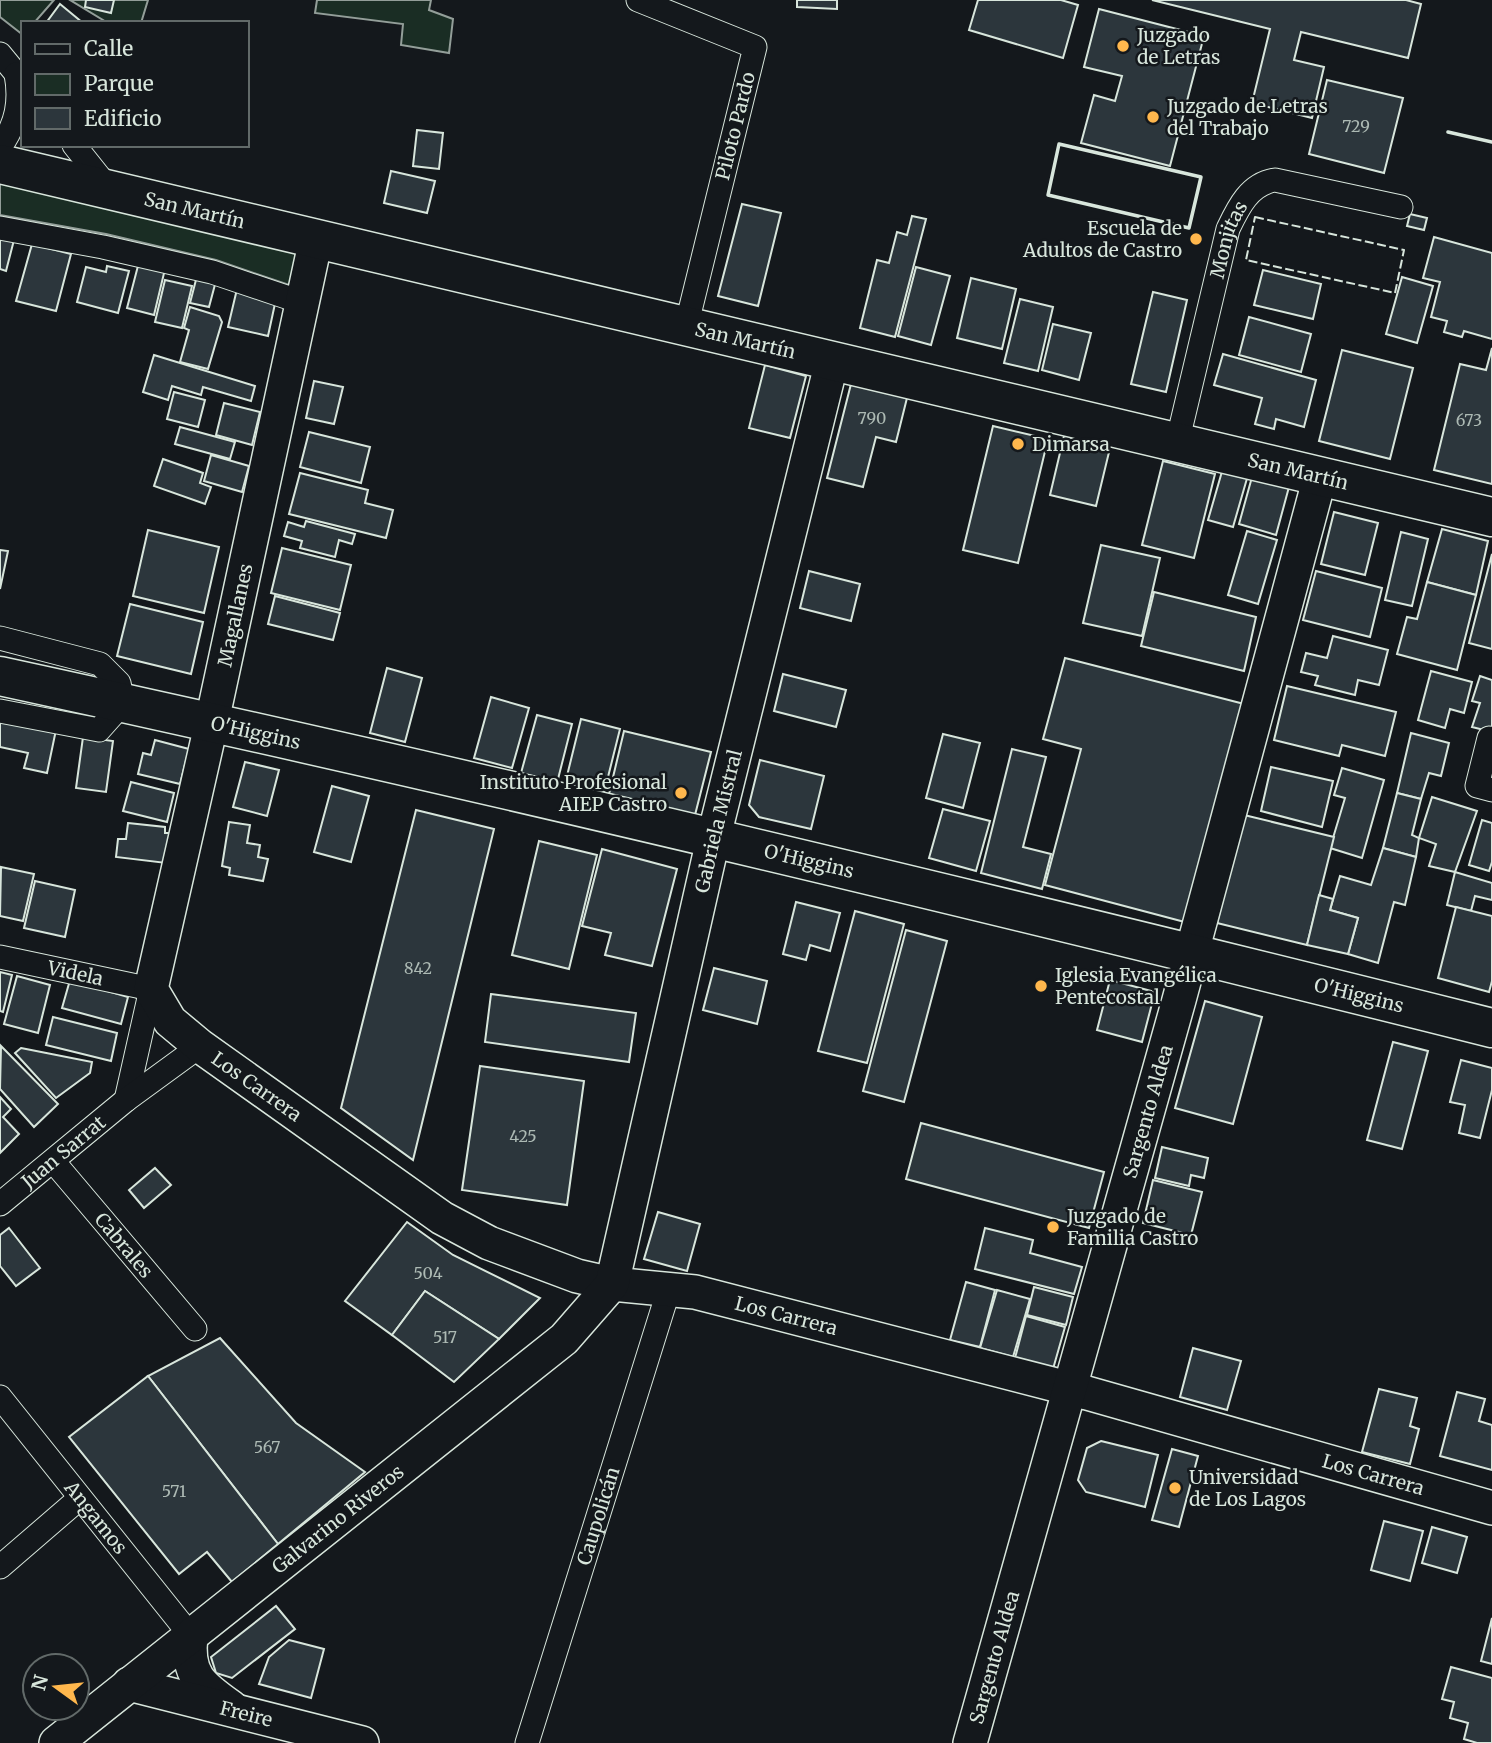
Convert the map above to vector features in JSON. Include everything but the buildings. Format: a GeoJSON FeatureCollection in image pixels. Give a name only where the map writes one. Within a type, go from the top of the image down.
{"type":"FeatureCollection","features":[{"type":"Feature","properties":{"kind":"highway","name":"San Martín"},"geometry":{"type":"LineString","coordinates":[[0,164],[1492,517]]}},
{"type":"Feature","properties":{"kind":"highway","name":"O'Higgins"},"geometry":{"type":"LineString","coordinates":[[0,676],[212,721],[1192,952],[1492,1028]]}},
{"type":"Feature","properties":{"kind":"main road","name":"Magallanes"},"geometry":{"type":"LineString","coordinates":[[151,989],[316,239]]}},
{"type":"Feature","properties":{"kind":"main road","name":"Gabriela Mistral"},"geometry":{"type":"LineString","coordinates":[[612,1284],[713,840],[832,361]]}},
{"type":"Feature","properties":{"kind":"main road","name":"Sargento Aldea"},"geometry":{"type":"LineString","coordinates":[[970,1743],[1192,952],[1320,477]]}},
{"type":"Feature","properties":{"kind":"main road","name":"Los Carrera"},"geometry":{"type":"LineString","coordinates":[[151,989],[170,1021],[200,1046],[442,1218],[489,1243],[577,1276],[612,1284],[695,1292],[1070,1389],[1492,1508]]}},
{"type":"Feature","properties":{"kind":"main road","name":"Galvarino Riveros"},"geometry":{"type":"LineString","coordinates":[[56,1743],[564,1339],[612,1284]]}},
{"type":"Feature","properties":{"kind":"main road"},"geometry":{"type":"LineString","coordinates":[[191,1636],[191,1667],[210,1692],[234,1710]]}},
{"type":"Feature","properties":{"kind":"main road","name":"Freire"},"geometry":{"type":"LineString","coordinates":[[130,1684],[362,1743]]}},
{"type":"Feature","properties":{"kind":"street","name":"Piloto Pardo"},"geometry":{"type":"LineString","coordinates":[[638,0],[755,47],[686,327]]}},
{"type":"Feature","properties":{"kind":"street"},"geometry":{"type":"LineString","coordinates":[[0,54],[19,78],[17,112],[0,147]]}},
{"type":"Feature","properties":{"kind":"street"},"geometry":{"type":"LineString","coordinates":[[76,147],[111,191]]}},
{"type":"Feature","properties":{"kind":"street","name":"Monjitas"},"geometry":{"type":"LineString","coordinates":[[1177,443],[1228,229],[1244,200],[1258,186],[1275,180],[1401,207]]}},
{"type":"Feature","properties":{"kind":"street"},"geometry":{"type":"LineString","coordinates":[[0,228],[103,247],[212,272],[301,302]]}},
{"type":"Feature","properties":{"kind":"street"},"geometry":{"type":"LineString","coordinates":[[0,638],[100,664],[119,683],[124,703],[99,730],[0,711]]}},
{"type":"Feature","properties":{"kind":"street"},"geometry":{"type":"LineString","coordinates":[[1489,738],[1476,786],[1492,790]]}},
{"type":"Feature","properties":{"kind":"street","name":"Videla"},"geometry":{"type":"LineString","coordinates":[[0,957],[151,989]]}},
{"type":"Feature","properties":{"kind":"street"},"geometry":{"type":"LineString","coordinates":[[126,1100],[151,989]]}},
{"type":"Feature","properties":{"kind":"street","name":"Juan Sarrat"},"geometry":{"type":"LineString","coordinates":[[0,1204],[126,1100],[200,1046]]}},
{"type":"Feature","properties":{"kind":"street","name":"Cabrales"},"geometry":{"type":"LineString","coordinates":[[52,1161],[195,1329]]}},
{"type":"Feature","properties":{"kind":"street","name":"Caupolicán"},"geometry":{"type":"LineString","coordinates":[[527,1743],[669,1289]]}},
{"type":"Feature","properties":{"kind":"street","name":"Angamos"},"geometry":{"type":"LineString","coordinates":[[0,1397],[191,1636]]}},
{"type":"Feature","properties":{"kind":"street"},"geometry":{"type":"LineString","coordinates":[[0,1567],[80,1498]]}},
{"type":"Feature","properties":{"kind":"green space"},"geometry":{"type":"Polygon","coordinates":[[[0,0],[54,0],[36,21],[21,21],[21,33],[0,17],[0,0]]]}},
{"type":"Feature","properties":{"kind":"green space"},"geometry":{"type":"Polygon","coordinates":[[[70,0],[148,0],[142,21],[105,21],[70,0]]]}},
{"type":"Feature","properties":{"kind":"green space"},"geometry":{"type":"Polygon","coordinates":[[[317,0],[431,0],[429,10],[453,19],[449,53],[401,45],[403,24],[315,13],[317,0]]]}},
{"type":"Feature","properties":{"kind":"green space"},"geometry":{"type":"Polygon","coordinates":[[[0,177],[301,249],[292,286],[216,260],[106,234],[0,215],[0,177]]]}},
{"type":"Feature","properties":{"kind":"fence"},"geometry":{"type":"LineString","coordinates":[[1255,217],[1404,250],[1395,293],[1246,260],[1255,217]]}},
{"type":"Feature","properties":{"kind":"wall"},"geometry":{"type":"LineString","coordinates":[[1448,132],[1492,142]]}},
{"type":"Feature","properties":{"kind":"wall"},"geometry":{"type":"LineString","coordinates":[[1059,144],[1201,177],[1189,228],[1048,195],[1059,144]]}},
{"type":"Feature","properties":{"kind":"place","name":"Juzgado de Letras"},"geometry":{"type":"Point","coordinates":[1123,46]}},
{"type":"Feature","properties":{"kind":"place","name":"Juzgado de Letras del Trabajo"},"geometry":{"type":"Point","coordinates":[1153,117]}},
{"type":"Feature","properties":{"kind":"place","name":"Escuela de Adultos de Castro"},"geometry":{"type":"Point","coordinates":[1196,239]}},
{"type":"Feature","properties":{"kind":"place","name":"Dimarsa"},"geometry":{"type":"Point","coordinates":[1018,444]}},
{"type":"Feature","properties":{"kind":"place","name":"Instituto Profesional AIEP Castro"},"geometry":{"type":"Point","coordinates":[681,793]}},
{"type":"Feature","properties":{"kind":"place","name":"Iglesia Evangélica Pentecostal"},"geometry":{"type":"Point","coordinates":[1041,986]}},
{"type":"Feature","properties":{"kind":"place","name":"Juzgado de Familia Castro"},"geometry":{"type":"Point","coordinates":[1053,1227]}},
{"type":"Feature","properties":{"kind":"place","name":"Universidad de Los Lagos"},"geometry":{"type":"Point","coordinates":[1175,1488]}}]}
